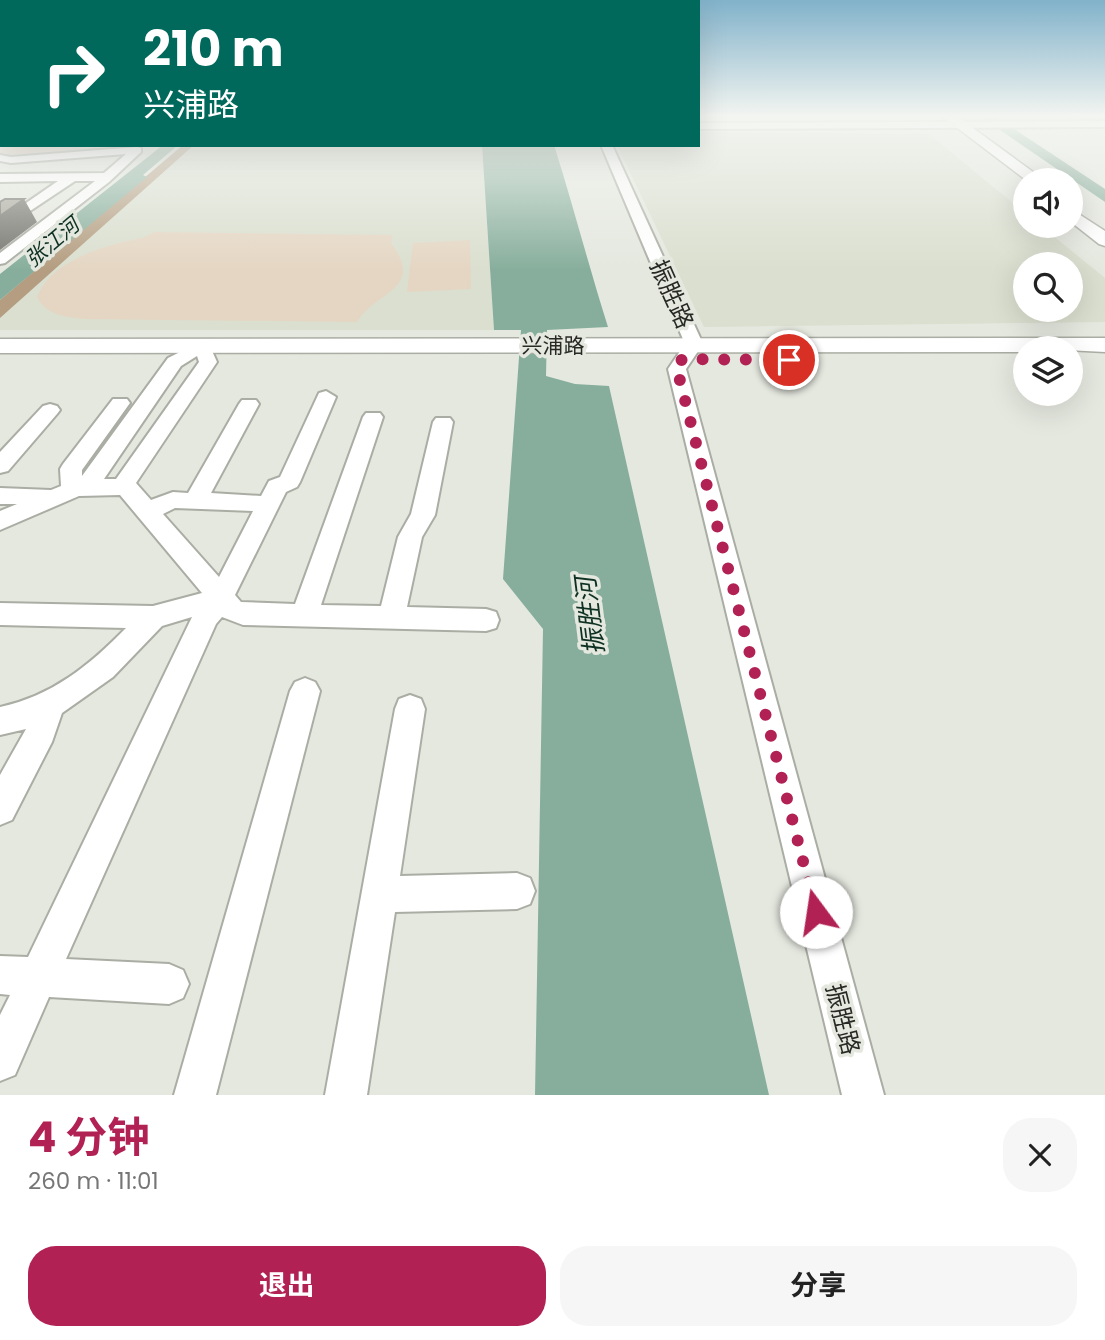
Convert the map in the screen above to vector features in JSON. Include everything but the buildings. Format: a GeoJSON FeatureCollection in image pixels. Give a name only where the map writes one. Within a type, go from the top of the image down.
{"type":"FeatureCollection","features":[{"type":"Feature","properties":{"kind":"main road"},"geometry":{"type":"LineString","coordinates":[[1083,214],[1105,230]]}},
{"type":"Feature","properties":{"kind":"main road"},"geometry":{"type":"LineString","coordinates":[[1083,223],[1105,240]]}},
{"type":"Feature","properties":{"kind":"main road","name":"兴浦路"},"geometry":{"type":"LineString","coordinates":[[0,346],[205,354],[688,352],[1105,345]]}},
{"type":"Feature","properties":{"kind":"main road","name":"兴浦路"},"geometry":{"type":"LineString","coordinates":[[688,352],[1013,359]]}},
{"type":"Feature","properties":{"kind":"main road","name":"兴浦路"},"geometry":{"type":"LineString","coordinates":[[0,362],[174,362],[205,354]]}},
{"type":"Feature","properties":{"kind":"main road"},"geometry":{"type":"LineString","coordinates":[[1083,359],[1105,359]]}},
{"type":"Feature","properties":{"kind":"street"},"geometry":{"type":"LineString","coordinates":[[6,182],[26,168]]}},
{"type":"Feature","properties":{"kind":"street"},"geometry":{"type":"LineString","coordinates":[[0,260],[115,168]]}},
{"type":"Feature","properties":{"kind":"street","name":"振胜路"},"geometry":{"type":"LineString","coordinates":[[615,168],[688,352],[677,369],[863,1095]]}},
{"type":"Feature","properties":{"kind":"street"},"geometry":{"type":"LineString","coordinates":[[0,227],[6,217],[71,177]]}},
{"type":"Feature","properties":{"kind":"street"},"geometry":{"type":"LineString","coordinates":[[6,182],[27,178],[104,177]]}},
{"type":"Feature","properties":{"kind":"street"},"geometry":{"type":"LineString","coordinates":[[6,217],[57,217]]}},
{"type":"Feature","properties":{"kind":"street"},"geometry":{"type":"LineString","coordinates":[[122,487],[205,354]]}},
{"type":"Feature","properties":{"kind":"street"},"geometry":{"type":"LineString","coordinates":[[0,521],[71,491],[174,362]]}},
{"type":"Feature","properties":{"kind":"street"},"geometry":{"type":"LineString","coordinates":[[0,1060],[205,618],[220,599],[277,487],[289,482],[326,397]]}},
{"type":"Feature","properties":{"kind":"street"},"geometry":{"type":"LineString","coordinates":[[71,491],[71,469],[120,403]]}},
{"type":"Feature","properties":{"kind":"street"},"geometry":{"type":"LineString","coordinates":[[195,501],[249,404]]}},
{"type":"Feature","properties":{"kind":"street"},"geometry":{"type":"LineString","coordinates":[[0,466],[50,410]]}},
{"type":"Feature","properties":{"kind":"street"},"geometry":{"type":"LineString","coordinates":[[304,616],[373,417]]}},
{"type":"Feature","properties":{"kind":"street"},"geometry":{"type":"LineString","coordinates":[[391,619],[410,537],[423,515],[443,422]]}},
{"type":"Feature","properties":{"kind":"street"},"geometry":{"type":"LineString","coordinates":[[0,496],[122,487],[128,489],[220,599],[232,610],[243,614],[486,620]]}},
{"type":"Feature","properties":{"kind":"street"},"geometry":{"type":"LineString","coordinates":[[147,512],[173,500],[268,504]]}},
{"type":"Feature","properties":{"kind":"street"},"geometry":{"type":"LineString","coordinates":[[0,614],[153,617],[220,599]]}},
{"type":"Feature","properties":{"kind":"street"},"geometry":{"type":"LineString","coordinates":[[0,721],[22,718],[49,708],[108,663],[153,617]]}},
{"type":"Feature","properties":{"kind":"street"},"geometry":{"type":"LineString","coordinates":[[195,1095],[305,691]]}},
{"type":"Feature","properties":{"kind":"street"},"geometry":{"type":"LineString","coordinates":[[0,808],[41,732],[49,708]]}},
{"type":"Feature","properties":{"kind":"street"},"geometry":{"type":"LineString","coordinates":[[346,1095],[410,709]]}},
{"type":"Feature","properties":{"kind":"street"},"geometry":{"type":"LineString","coordinates":[[380,894],[517,891]]}},
{"type":"Feature","properties":{"kind":"street"},"geometry":{"type":"LineString","coordinates":[[0,975],[169,984]]}},
{"type":"Feature","properties":{"kind":"shaded area"},"geometry":{"type":"Polygon","coordinates":[[[156,168],[168,168],[0,318],[0,300],[156,168]]]}},
{"type":"Feature","properties":{"kind":"shaded area"},"geometry":{"type":"Polygon","coordinates":[[[168,168],[483,168],[494,330],[0,330],[0,318],[168,168]]]}},
{"type":"Feature","properties":{"kind":"shaded area"},"geometry":{"type":"Polygon","coordinates":[[[628,168],[970,168],[1013,203],[1013,238],[1056,238],[1073,252],[1013,252],[1013,322],[1083,322],[1083,260],[1105,278],[1105,322],[704,327],[628,168]]]}},
{"type":"Feature","properties":{"kind":"shaded area"},"geometry":{"type":"Polygon","coordinates":[[[154,232],[393,235],[391,243],[403,271],[394,288],[357,322],[84,319],[51,311],[45,308],[37,297],[51,276],[73,260],[98,249],[154,232]]]}},
{"type":"Feature","properties":{"kind":"shaded area"},"geometry":{"type":"Polygon","coordinates":[[[470,240],[471,289],[407,292],[413,243],[470,240]]]}},
{"type":"Feature","properties":{"kind":"water","name":"张江河"},"geometry":{"type":"Polygon","coordinates":[[[134,168],[151,168],[143,175],[147,177],[0,300],[0,274],[134,168]]]}},
{"type":"Feature","properties":{"kind":"water","name":"振胜河"},"geometry":{"type":"Polygon","coordinates":[[[483,168],[561,168],[608,327],[547,330],[546,376],[575,384],[609,386],[769,1095],[535,1095],[543,629],[503,579],[521,330],[494,330],[483,168]]]}},
{"type":"Feature","properties":{"kind":"water"},"geometry":{"type":"Polygon","coordinates":[[[1083,174],[1105,189],[1105,202],[1083,187],[1083,174]]]}},
{"type":"Feature","properties":{"kind":"route"},"geometry":{"type":"LineString","coordinates":[[789,360],[682,359],[677,369],[816,912]]}}]}
